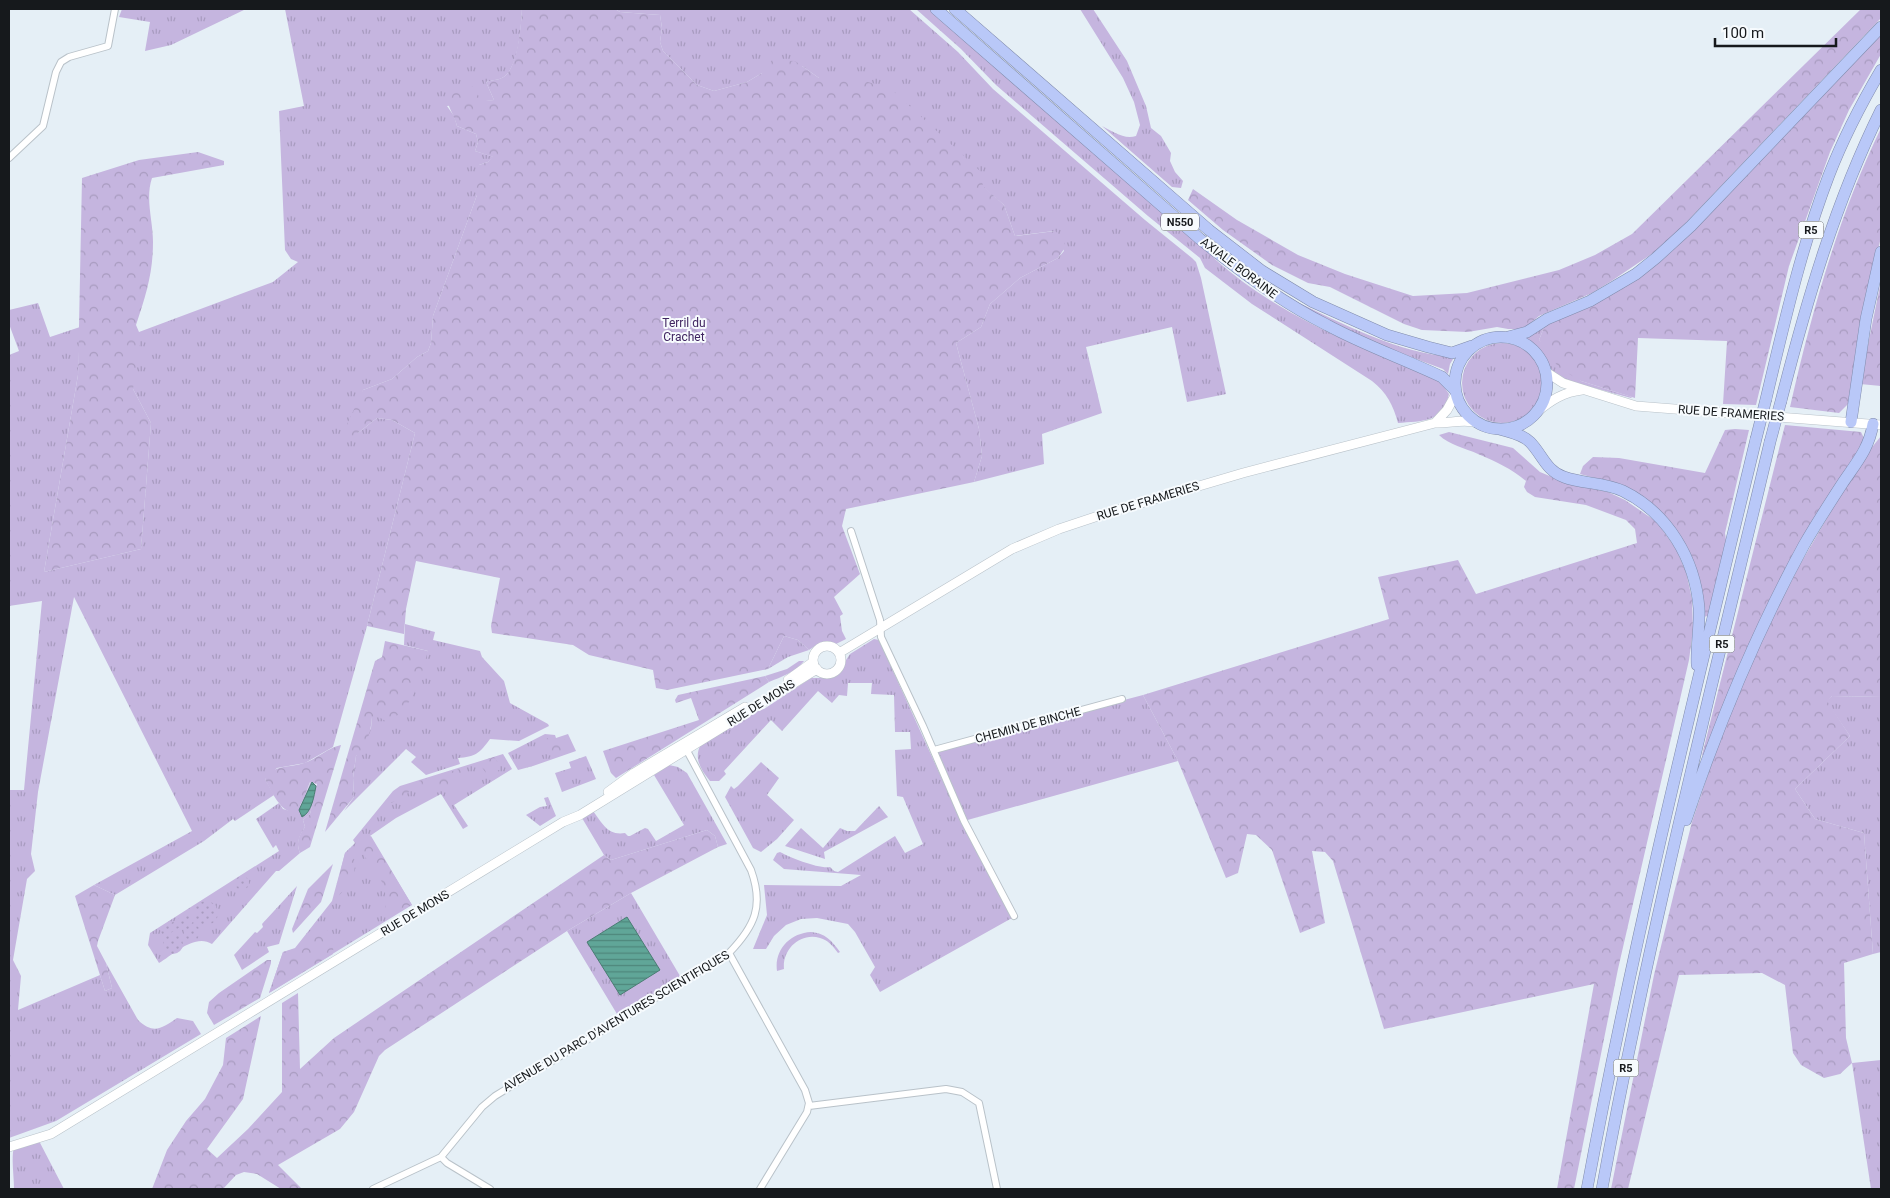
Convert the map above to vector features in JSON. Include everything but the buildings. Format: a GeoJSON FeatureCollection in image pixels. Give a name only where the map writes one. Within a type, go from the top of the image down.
{"type":"FeatureCollection","features":[{"type":"Feature","properties":{"kind":"highway","name":"AXIALE BORAINE"},"geometry":{"type":"LineString","coordinates":[[936,9],[1200,239],[1237,268],[1283,300],[1326,325],[1442,377],[1456,392]]}},
{"type":"Feature","properties":{"kind":"highway","name":"AXIALE BORAINE"},"geometry":{"type":"LineString","coordinates":[[955,9],[1209,230],[1262,271],[1313,302],[1387,335],[1428,348],[1452,352],[1472,346]]}},
{"type":"Feature","properties":{"kind":"highway"},"geometry":{"type":"LineString","coordinates":[[1698,681],[1696,657],[1700,630],[1699,607],[1690,566],[1672,532],[1659,516],[1642,502],[1622,491],[1599,483],[1563,477],[1545,464],[1529,441],[1520,436],[1478,423],[1464,411],[1456,392],[1456,370],[1460,361],[1472,346],[1489,338],[1508,337],[1527,332],[1547,318],[1598,296],[1636,274],[1656,258],[1691,226],[1881,27]]}},
{"type":"Feature","properties":{"kind":"highway","name":"R5"},"geometry":{"type":"LineString","coordinates":[[1587,1189],[1636,944],[1756,439],[1801,259],[1826,183],[1847,134],[1881,70]]}},
{"type":"Feature","properties":{"kind":"highway","name":"R5"},"geometry":{"type":"LineString","coordinates":[[1602,1189],[1673,846],[1770,442],[1805,307],[1818,266],[1848,183],[1881,110]]}},
{"type":"Feature","properties":{"kind":"highway"},"geometry":{"type":"LineString","coordinates":[[1851,422],[1866,319],[1881,252]]}},
{"type":"Feature","properties":{"kind":"highway"},"geometry":{"type":"LineString","coordinates":[[1499,429],[1520,425],[1537,412],[1546,397],[1547,389],[1546,372],[1539,355],[1532,348],[1517,339],[1508,337]]}},
{"type":"Feature","properties":{"kind":"highway"},"geometry":{"type":"LineString","coordinates":[[1673,846],[1683,830],[1708,754],[1760,631],[1809,536],[1869,444],[1877,425]]}},
{"type":"Feature","properties":{"kind":"main road","name":"RUE DE FRAMERIES"},"geometry":{"type":"LineString","coordinates":[[1546,372],[1563,384],[1636,406],[1877,425]]}},
{"type":"Feature","properties":{"kind":"main road"},"geometry":{"type":"LineString","coordinates":[[1537,412],[1554,399],[1573,391],[1582,390]]}},
{"type":"Feature","properties":{"kind":"main road"},"geometry":{"type":"LineString","coordinates":[[1435,423],[1447,410],[1456,392]]}},
{"type":"Feature","properties":{"kind":"main road","name":"RUE DE FRAMERIES"},"geometry":{"type":"LineString","coordinates":[[881,628],[1012,549],[1059,529],[1243,473],[1435,423],[1465,420],[1478,423]]}},
{"type":"Feature","properties":{"kind":"main road"},"geometry":{"type":"LineString","coordinates":[[839,653],[881,628]]}},
{"type":"Feature","properties":{"kind":"main road"},"geometry":{"type":"LineString","coordinates":[[823,646],[833,647],[839,653],[841,660],[836,670],[829,674],[815,666],[815,652],[823,646]]}},
{"type":"Feature","properties":{"kind":"main road","name":"RUE DE MONS"},"geometry":{"type":"LineString","coordinates":[[9,1147],[38,1139],[59,1129],[573,817],[580,815],[636,777],[815,666]]}},
{"type":"Feature","properties":{"kind":"street"},"geometry":{"type":"LineString","coordinates":[[9,158],[43,126],[56,72],[61,62],[69,57],[108,46],[115,9]]}},
{"type":"Feature","properties":{"kind":"street"},"geometry":{"type":"LineString","coordinates":[[850,531],[881,628],[881,637],[934,750],[964,821],[1014,916]]}},
{"type":"Feature","properties":{"kind":"street","name":"CHEMIN DE BINCHE"},"geometry":{"type":"LineString","coordinates":[[934,750],[1122,700]]}},
{"type":"Feature","properties":{"kind":"street","name":"AVENUE DU PARC D'AVENTURES SCIENTIFIQUES"},"geometry":{"type":"LineString","coordinates":[[373,1189],[442,1157],[482,1107],[501,1092],[729,954],[739,943],[754,917],[758,902],[756,884],[751,870],[685,747]]}},
{"type":"Feature","properties":{"kind":"street"},"geometry":{"type":"LineString","coordinates":[[729,954],[805,1090],[809,1106],[760,1189]]}},
{"type":"Feature","properties":{"kind":"street"},"geometry":{"type":"LineString","coordinates":[[809,1106],[946,1089],[962,1092],[979,1103],[997,1189]]}},
{"type":"Feature","properties":{"kind":"street"},"geometry":{"type":"LineString","coordinates":[[442,1157],[447,1163],[490,1189]]}},
{"type":"Feature","properties":{"kind":"green space"},"geometry":{"type":"Polygon","coordinates":[[[122,9],[246,9],[171,45],[145,51],[150,22],[119,17],[122,9]]]}},
{"type":"Feature","properties":{"kind":"green space"},"geometry":{"type":"Polygon","coordinates":[[[285,9],[522,9],[518,44],[510,70],[499,79],[486,82],[494,100],[447,106],[454,116],[457,126],[476,134],[478,142],[475,151],[494,157],[488,162],[479,165],[477,195],[433,316],[431,343],[428,351],[417,357],[392,379],[363,390],[358,433],[377,418],[392,420],[415,433],[367,626],[333,747],[305,763],[277,768],[265,779],[274,795],[235,821],[233,819],[204,841],[115,895],[94,885],[192,831],[74,597],[38,792],[31,854],[35,871],[27,879],[13,960],[21,976],[18,1010],[100,975],[105,991],[112,988],[106,963],[138,1020],[144,1025],[153,1029],[158,1028],[167,1025],[177,1018],[193,1021],[201,1034],[56,1121],[9,1138],[9,790],[24,790],[42,601],[9,606],[9,355],[19,351],[9,324],[9,310],[38,303],[50,337],[80,327],[78,375],[44,572],[141,549],[151,423],[133,389],[132,377],[139,332],[273,282],[298,262],[291,259],[285,250],[279,111],[304,106],[285,9]]]}},
{"type":"Feature","properties":{"kind":"green space","name":"Terril du Crachet"},"geometry":{"type":"Polygon","coordinates":[[[522,9],[615,9],[620,12],[660,15],[662,28],[660,42],[663,51],[697,85],[714,91],[747,82],[762,73],[772,60],[795,61],[819,78],[853,78],[890,88],[980,171],[983,186],[1004,205],[1015,236],[1055,231],[1061,236],[1066,246],[1058,258],[1020,278],[990,304],[981,327],[956,343],[979,429],[982,456],[974,482],[846,509],[842,526],[860,574],[834,597],[843,614],[840,616],[842,631],[846,639],[836,644],[821,642],[809,650],[798,640],[784,636],[768,669],[667,690],[656,688],[653,670],[589,655],[573,645],[492,633],[491,626],[500,578],[416,561],[406,609],[404,634],[367,626],[415,433],[392,420],[377,418],[358,433],[343,441],[342,435],[363,390],[392,379],[417,357],[428,351],[431,343],[433,316],[477,195],[473,184],[474,177],[479,165],[488,162],[493,157],[475,151],[478,142],[476,134],[457,126],[448,103],[447,95],[472,86],[482,101],[494,100],[486,82],[505,76],[513,63],[518,45],[522,9]]]}},
{"type":"Feature","properties":{"kind":"green space"},"geometry":{"type":"Polygon","coordinates":[[[615,9],[909,9],[958,52],[993,89],[1196,262],[1226,394],[1187,402],[1172,327],[1086,347],[1102,413],[1042,434],[1044,464],[974,482],[982,456],[979,429],[956,343],[981,327],[990,304],[1020,278],[1058,258],[1064,251],[1054,231],[1015,236],[1004,205],[982,186],[833,78],[819,78],[802,66],[762,73],[747,82],[714,91],[697,85],[663,51],[660,42],[662,28],[660,15],[620,12],[615,9]]]}},
{"type":"Feature","properties":{"kind":"green space"},"geometry":{"type":"Polygon","coordinates":[[[916,9],[936,9],[1200,239],[1216,260],[1241,280],[1294,315],[1323,330],[1440,381],[1449,394],[1442,410],[1430,419],[1398,423],[1389,400],[1372,381],[1252,304],[1205,268],[1200,258],[1148,216],[996,85],[961,49],[916,9]]]}},
{"type":"Feature","properties":{"kind":"green space"},"geometry":{"type":"Polygon","coordinates":[[[1080,9],[1093,9],[1127,61],[1146,106],[1151,128],[1161,136],[1171,153],[1170,161],[1175,172],[1183,181],[1181,188],[1172,187],[1102,126],[1118,134],[1132,137],[1136,136],[1140,125],[1134,102],[1123,78],[1080,9]]]}},
{"type":"Feature","properties":{"kind":"green space"},"geometry":{"type":"Polygon","coordinates":[[[1861,9],[1881,9],[1881,18],[1659,249],[1592,293],[1539,316],[1527,326],[1519,329],[1497,327],[1468,332],[1422,330],[1404,324],[1330,287],[1308,283],[1272,265],[1223,230],[1188,200],[1193,189],[1237,220],[1298,255],[1345,274],[1413,296],[1467,293],[1559,270],[1595,255],[1632,234],[1861,9]]]}},
{"type":"Feature","properties":{"kind":"green space"},"geometry":{"type":"Polygon","coordinates":[[[1881,34],[1881,54],[1849,110],[1830,152],[1789,266],[1756,405],[1723,404],[1727,341],[1638,338],[1635,398],[1581,381],[1559,368],[1539,340],[1545,325],[1580,310],[1612,293],[1642,274],[1672,251],[1881,34]]]}},
{"type":"Feature","properties":{"kind":"green space"},"geometry":{"type":"Polygon","coordinates":[[[1881,128],[1881,237],[1863,315],[1848,404],[1839,413],[1790,407],[1807,335],[1839,230],[1881,128]]]}},
{"type":"Feature","properties":{"kind":"green space"},"geometry":{"type":"Polygon","coordinates":[[[198,152],[224,161],[224,165],[152,178],[150,186],[149,202],[153,253],[148,284],[136,325],[139,332],[139,350],[133,389],[151,423],[141,549],[44,572],[78,375],[82,178],[139,160],[198,152]]]}},
{"type":"Feature","properties":{"kind":"green space"},"geometry":{"type":"Polygon","coordinates":[[[1881,281],[1881,386],[1860,384],[1881,281]]]}},
{"type":"Feature","properties":{"kind":"green space"},"geometry":{"type":"Polygon","coordinates":[[[1291,299],[1349,327],[1394,344],[1436,355],[1455,356],[1450,364],[1448,374],[1443,369],[1384,346],[1327,320],[1291,299]]]}},
{"type":"Feature","properties":{"kind":"green space"},"geometry":{"type":"Polygon","coordinates":[[[1545,325],[1539,340],[1581,381],[1632,397],[1565,380],[1553,372],[1543,354],[1526,338],[1545,325]]]}},
{"type":"Feature","properties":{"kind":"green space"},"geometry":{"type":"Polygon","coordinates":[[[1502,343],[1517,346],[1530,355],[1539,368],[1542,383],[1539,398],[1530,411],[1517,420],[1502,423],[1487,420],[1474,411],[1465,398],[1462,383],[1465,368],[1474,355],[1487,346],[1502,343]]]}},
{"type":"Feature","properties":{"kind":"green space"},"geometry":{"type":"Polygon","coordinates":[[[1785,425],[1861,432],[1864,438],[1862,446],[1823,507],[1705,756],[1702,755],[1785,425]]]}},
{"type":"Feature","properties":{"kind":"green space"},"geometry":{"type":"Polygon","coordinates":[[[1725,430],[1749,430],[1708,616],[1703,617],[1685,546],[1613,483],[1580,474],[1583,466],[1593,457],[1619,458],[1705,473],[1725,430]]]}},
{"type":"Feature","properties":{"kind":"green space"},"geometry":{"type":"Polygon","coordinates":[[[1449,432],[1513,448],[1540,472],[1569,484],[1608,492],[1625,500],[1657,522],[1676,549],[1686,572],[1692,599],[1693,630],[1689,660],[1618,969],[1574,1189],[1557,1189],[1594,984],[1384,1029],[1333,861],[1325,852],[1312,851],[1325,923],[1300,933],[1272,850],[1256,835],[1247,834],[1238,873],[1226,878],[1178,761],[1143,695],[1389,619],[1378,577],[1458,560],[1476,594],[1637,543],[1635,529],[1626,520],[1586,505],[1535,497],[1527,492],[1524,487],[1526,481],[1515,473],[1491,459],[1452,444],[1439,435],[1449,432]]]}},
{"type":"Feature","properties":{"kind":"green space"},"geometry":{"type":"Polygon","coordinates":[[[1881,436],[1881,697],[1832,696],[1827,701],[1850,736],[1795,789],[1815,819],[1864,833],[1873,954],[1844,963],[1846,1038],[1852,1063],[1840,1074],[1824,1078],[1801,1065],[1793,1053],[1785,985],[1762,973],[1679,975],[1628,1189],[1611,1189],[1654,975],[1674,893],[1692,822],[1725,724],[1766,631],[1798,568],[1865,456],[1881,436]]]}},
{"type":"Feature","properties":{"kind":"green space"},"geometry":{"type":"Polygon","coordinates":[[[405,624],[435,632],[433,640],[480,651],[482,657],[504,681],[510,703],[549,726],[519,741],[490,739],[477,753],[469,757],[458,758],[460,764],[426,775],[411,762],[416,757],[406,749],[344,811],[354,797],[353,778],[356,756],[371,728],[372,717],[379,717],[428,651],[404,645],[405,624]]]}},
{"type":"Feature","properties":{"kind":"green space"},"geometry":{"type":"Polygon","coordinates":[[[784,636],[798,640],[809,650],[788,657],[768,669],[784,636]]]}},
{"type":"Feature","properties":{"kind":"green space"},"geometry":{"type":"Polygon","coordinates":[[[874,639],[879,640],[962,823],[1012,918],[880,992],[870,975],[875,967],[855,932],[848,924],[817,918],[801,919],[786,925],[774,936],[766,949],[753,949],[767,915],[764,885],[841,886],[861,875],[784,869],[773,860],[777,853],[780,852],[812,865],[830,867],[838,872],[895,836],[905,853],[923,844],[903,797],[897,796],[895,750],[911,749],[910,732],[895,732],[894,695],[871,694],[872,683],[848,683],[847,696],[839,695],[832,703],[818,691],[782,731],[771,720],[724,771],[726,774],[719,781],[710,781],[701,769],[698,760],[700,746],[758,710],[764,709],[811,678],[829,678],[836,675],[850,654],[874,639]]]}},
{"type":"Feature","properties":{"kind":"green space"},"geometry":{"type":"Polygon","coordinates":[[[385,641],[428,651],[422,672],[415,692],[404,709],[387,722],[379,717],[372,717],[368,738],[356,756],[353,778],[354,797],[325,832],[375,661],[382,657],[385,641]]]}},
{"type":"Feature","properties":{"kind":"green space"},"geometry":{"type":"Polygon","coordinates":[[[799,661],[804,661],[793,671],[783,676],[769,682],[765,676],[787,669],[799,661]]]}},
{"type":"Feature","properties":{"kind":"green space"},"geometry":{"type":"Polygon","coordinates":[[[765,676],[769,682],[616,778],[611,773],[603,751],[699,720],[691,698],[676,703],[675,700],[678,695],[765,676]]]}},
{"type":"Feature","properties":{"kind":"green space"},"geometry":{"type":"Polygon","coordinates":[[[1143,695],[1178,761],[964,821],[934,750],[1143,695]]]}},
{"type":"Feature","properties":{"kind":"green space"},"geometry":{"type":"Polygon","coordinates":[[[1832,696],[1881,697],[1881,952],[1873,954],[1864,833],[1815,819],[1795,789],[1850,736],[1826,701],[1832,696]]]}},
{"type":"Feature","properties":{"kind":"green space"},"geometry":{"type":"Polygon","coordinates":[[[545,734],[555,735],[556,738],[568,734],[576,751],[518,770],[508,753],[545,734]]]}},
{"type":"Feature","properties":{"kind":"green space"},"geometry":{"type":"Polygon","coordinates":[[[548,738],[553,742],[563,738],[570,743],[569,749],[552,756],[542,753],[537,746],[541,741],[548,738]]]}},
{"type":"Feature","properties":{"kind":"green space"},"geometry":{"type":"Polygon","coordinates":[[[341,745],[310,847],[300,853],[298,843],[305,827],[303,820],[310,814],[317,784],[310,782],[301,804],[296,810],[291,812],[285,809],[275,798],[265,779],[272,771],[282,767],[299,765],[341,745]]]}},
{"type":"Feature","properties":{"kind":"green space"},"geometry":{"type":"Polygon","coordinates":[[[503,754],[512,769],[454,805],[468,826],[463,829],[441,794],[396,818],[370,836],[412,905],[269,993],[283,952],[295,948],[332,901],[345,853],[355,843],[353,840],[393,791],[400,786],[503,754]]]}},
{"type":"Feature","properties":{"kind":"green space"},"geometry":{"type":"Polygon","coordinates":[[[586,756],[596,779],[562,792],[555,773],[571,768],[569,762],[586,756]]]}},
{"type":"Feature","properties":{"kind":"green space"},"geometry":{"type":"Polygon","coordinates":[[[494,757],[499,764],[499,770],[492,774],[486,773],[479,763],[494,757]]]}},
{"type":"Feature","properties":{"kind":"green space"},"geometry":{"type":"Polygon","coordinates":[[[761,762],[779,778],[767,795],[794,820],[777,839],[761,852],[753,848],[725,797],[731,786],[734,789],[738,786],[761,762]]]}},
{"type":"Feature","properties":{"kind":"green space"},"geometry":{"type":"Polygon","coordinates":[[[669,765],[678,767],[687,773],[727,844],[718,847],[715,836],[707,830],[611,860],[604,855],[582,818],[593,811],[606,828],[614,833],[625,833],[630,836],[645,828],[648,829],[656,841],[684,825],[654,775],[669,765]]]}},
{"type":"Feature","properties":{"kind":"green space"},"geometry":{"type":"Polygon","coordinates":[[[460,769],[462,778],[456,789],[449,791],[433,790],[419,784],[419,781],[460,769]]]}},
{"type":"Feature","properties":{"kind":"green space"},"geometry":{"type":"Polygon","coordinates":[[[311,781],[317,786],[310,814],[303,820],[305,827],[298,843],[300,853],[279,871],[276,871],[212,944],[205,941],[192,943],[159,963],[148,945],[150,933],[279,851],[276,845],[273,848],[256,819],[279,803],[283,809],[290,811],[301,805],[311,781]]]}},
{"type":"Feature","properties":{"kind":"green space"},"geometry":{"type":"Polygon","coordinates":[[[408,785],[411,789],[402,798],[391,803],[387,799],[396,790],[408,785]]]}},
{"type":"Feature","properties":{"kind":"green space"},"geometry":{"type":"Polygon","coordinates":[[[548,797],[556,816],[540,826],[526,815],[540,807],[547,806],[544,798],[548,797]]]}},
{"type":"Feature","properties":{"kind":"green space"},"geometry":{"type":"Polygon","coordinates":[[[879,806],[888,817],[824,852],[825,859],[785,846],[801,828],[823,848],[840,828],[847,831],[855,831],[879,806]]]}},
{"type":"Feature","properties":{"kind":"green space"},"geometry":{"type":"Polygon","coordinates":[[[707,830],[715,836],[718,847],[631,893],[567,931],[385,1050],[379,1056],[354,1112],[340,1129],[278,1165],[302,1189],[281,1189],[257,1174],[244,1172],[236,1175],[223,1189],[152,1189],[167,1150],[186,1121],[205,1099],[223,1065],[226,1038],[261,1016],[243,1099],[207,1149],[217,1158],[248,1129],[282,1092],[282,1003],[298,993],[300,1069],[334,1038],[604,855],[611,860],[707,830]]]}},
{"type":"Feature","properties":{"kind":"green space"},"geometry":{"type":"Polygon","coordinates":[[[371,836],[412,905],[394,913],[388,913],[386,909],[384,886],[364,856],[360,844],[364,839],[371,836]]]}},
{"type":"Feature","properties":{"kind":"green space"},"geometry":{"type":"Polygon","coordinates":[[[350,848],[355,863],[352,877],[345,889],[333,901],[345,853],[350,848]]]}},
{"type":"Feature","properties":{"kind":"green space"},"geometry":{"type":"Polygon","coordinates":[[[333,864],[321,902],[293,933],[292,929],[308,889],[333,864]]]}},
{"type":"Feature","properties":{"kind":"green space"},"geometry":{"type":"Polygon","coordinates":[[[239,876],[245,876],[249,883],[245,890],[239,890],[235,886],[235,880],[239,876]]]}},
{"type":"Feature","properties":{"kind":"green space"},"geometry":{"type":"Polygon","coordinates":[[[94,885],[115,895],[97,946],[106,963],[112,988],[105,991],[75,896],[94,885]]]}},
{"type":"Feature","properties":{"kind":"green space"},"geometry":{"type":"Polygon","coordinates":[[[297,886],[279,944],[267,947],[269,952],[242,970],[234,955],[255,932],[257,933],[263,927],[262,924],[297,886]]]}},
{"type":"Feature","properties":{"kind":"green space"},"geometry":{"type":"Polygon","coordinates":[[[631,893],[683,981],[620,1019],[567,931],[631,893]]]}},
{"type":"Feature","properties":{"kind":"green space"},"geometry":{"type":"Polygon","coordinates":[[[206,901],[211,902],[217,908],[217,918],[211,924],[206,925],[201,924],[195,918],[194,913],[195,908],[201,902],[206,901]]]}},
{"type":"Feature","properties":{"kind":"green space"},"geometry":{"type":"Polygon","coordinates":[[[189,912],[193,919],[164,937],[160,930],[189,912]]]}},
{"type":"Feature","properties":{"kind":"green space"},"geometry":{"type":"Polygon","coordinates":[[[193,922],[199,928],[200,934],[196,941],[190,941],[184,936],[184,931],[193,922]]]}},
{"type":"Feature","properties":{"kind":"green space"},"geometry":{"type":"Polygon","coordinates":[[[322,925],[332,938],[333,954],[269,993],[283,952],[295,949],[314,926],[322,925]]]}},
{"type":"Feature","properties":{"kind":"green space"},"geometry":{"type":"Polygon","coordinates":[[[811,932],[828,938],[840,952],[838,953],[823,939],[813,937],[799,940],[789,949],[784,962],[784,969],[777,971],[778,956],[785,944],[796,936],[811,932]]]}},
{"type":"Feature","properties":{"kind":"green space"},"geometry":{"type":"Polygon","coordinates":[[[173,934],[180,937],[183,944],[180,951],[173,954],[166,951],[163,944],[166,937],[173,934]]]}},
{"type":"Feature","properties":{"kind":"green space"},"geometry":{"type":"Polygon","coordinates":[[[267,960],[271,960],[271,963],[260,998],[214,1025],[207,1013],[209,1002],[267,960]]]}},
{"type":"Feature","properties":{"kind":"green space"},"geometry":{"type":"Polygon","coordinates":[[[1881,1060],[1881,1189],[1871,1189],[1852,1063],[1881,1060]]]}},
{"type":"Feature","properties":{"kind":"green space"},"geometry":{"type":"Polygon","coordinates":[[[38,1139],[64,1189],[14,1189],[14,1146],[38,1139]]]}},
{"type":"Feature","properties":{"kind":"shaded area"},"geometry":{"type":"Polygon","coordinates":[[[312,782],[316,786],[313,799],[310,808],[302,817],[299,810],[312,782]]]}},
{"type":"Feature","properties":{"kind":"shaded area"},"geometry":{"type":"Polygon","coordinates":[[[627,917],[660,970],[620,995],[587,942],[627,917]]]}}]}
